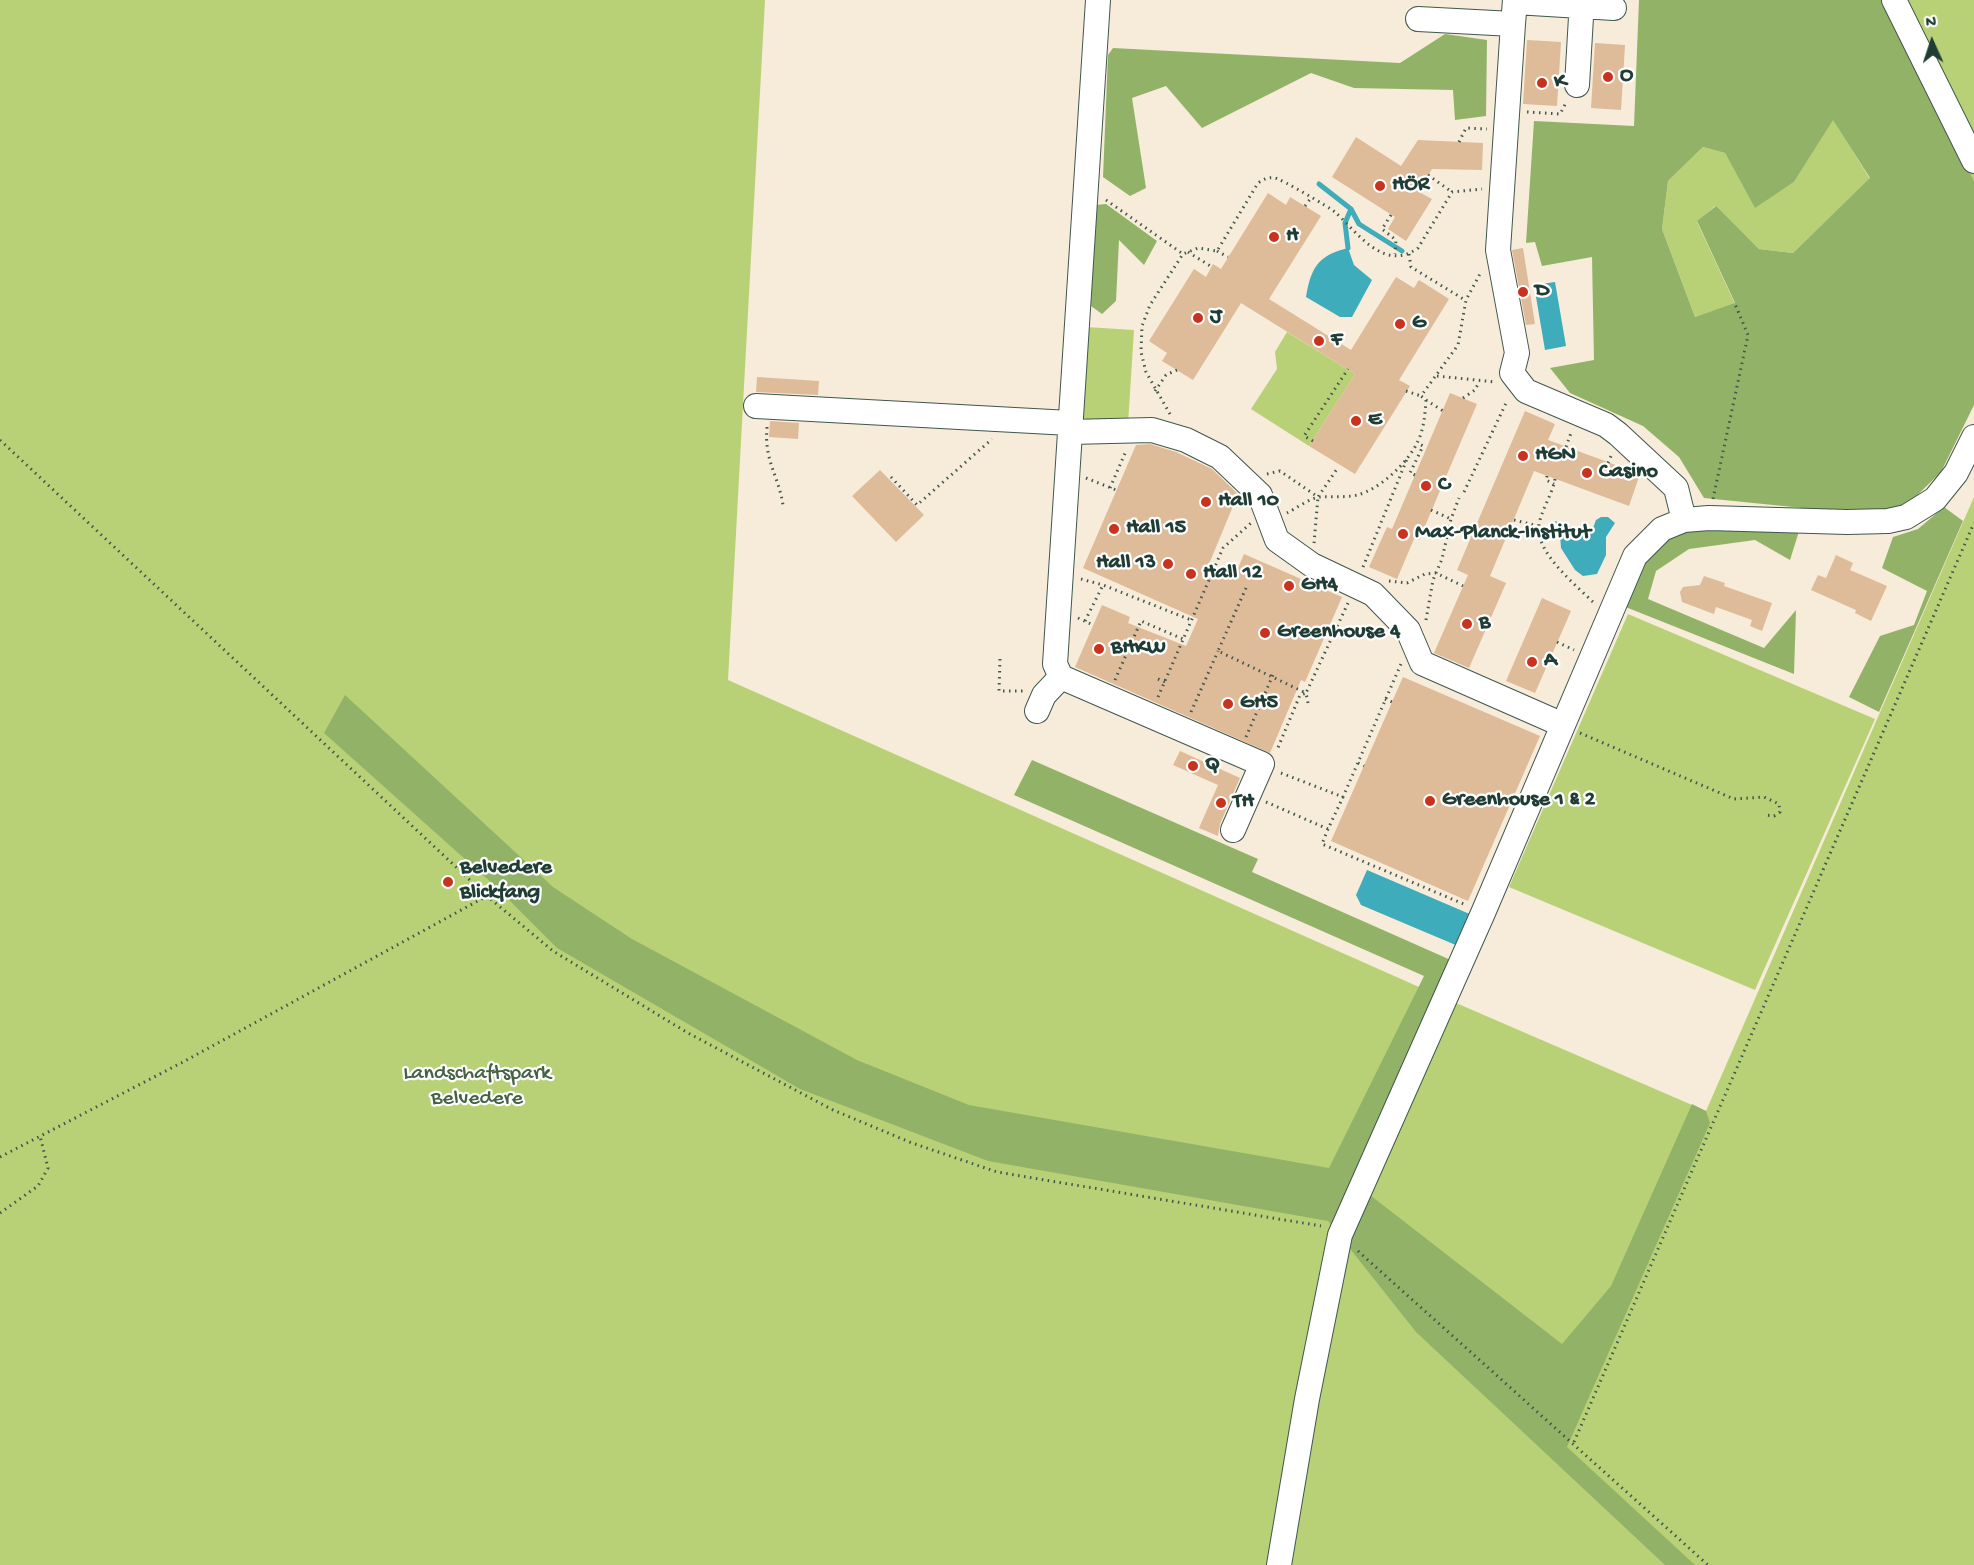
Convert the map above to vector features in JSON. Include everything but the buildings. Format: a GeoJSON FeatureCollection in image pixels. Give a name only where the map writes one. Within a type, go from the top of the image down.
{"type":"FeatureCollection","features":[{"type":"Feature","properties":{"kind":"street"},"geometry":{"type":"LineString","coordinates":[[1098,0],[1055,664],[1061,677],[1265,766],[1248,795],[1233,830]]}},
{"type":"Feature","properties":{"kind":"street"},"geometry":{"type":"LineString","coordinates":[[1894,0],[1974,160]]}},
{"type":"Feature","properties":{"kind":"street"},"geometry":{"type":"LineString","coordinates":[[1577,85],[1582,3]]}},
{"type":"Feature","properties":{"kind":"street"},"geometry":{"type":"LineString","coordinates":[[1418,20],[1582,3],[1614,8]]}},
{"type":"Feature","properties":{"kind":"street"},"geometry":{"type":"LineString","coordinates":[[1514,9],[1498,250],[1517,352],[1510,378],[1526,391],[1606,425],[1618,434],[1676,488],[1684,520]]}},
{"type":"Feature","properties":{"kind":"street"},"geometry":{"type":"LineString","coordinates":[[762,407],[1010,421],[1070,428],[1152,430],[1186,440],[1220,457],[1245,478],[1260,495],[1277,540],[1312,565],[1364,590],[1408,630],[1422,663],[1563,725]]}},
{"type":"Feature","properties":{"kind":"street"},"geometry":{"type":"LineString","coordinates":[[1278,1565],[1307,1399],[1340,1235],[1483,913],[1635,556],[1662,529],[1684,520],[1709,518],[1855,522],[1906,517],[1935,499],[1956,473],[1974,437]]}},
{"type":"Feature","properties":{"kind":"street"},"geometry":{"type":"LineString","coordinates":[[1040,703],[1061,677]]}},
{"type":"Feature","properties":{"kind":"path"},"geometry":{"type":"LineString","coordinates":[[1459,142],[1466,128],[1560,114],[1577,85]]}},
{"type":"Feature","properties":{"kind":"path"},"geometry":{"type":"LineString","coordinates":[[1428,175],[1452,192],[1502,189]]}},
{"type":"Feature","properties":{"kind":"path"},"geometry":{"type":"LineString","coordinates":[[1217,251],[1258,183],[1267,178],[1278,178],[1334,211],[1370,247],[1383,254],[1409,254],[1418,248],[1452,192]]}},
{"type":"Feature","properties":{"kind":"path"},"geometry":{"type":"LineString","coordinates":[[1086,186],[1183,254]]}},
{"type":"Feature","properties":{"kind":"path"},"geometry":{"type":"LineString","coordinates":[[1305,206],[1311,198]]}},
{"type":"Feature","properties":{"kind":"path"},"geometry":{"type":"LineString","coordinates":[[1391,215],[1382,229],[1396,240],[1395,254]]}},
{"type":"Feature","properties":{"kind":"path"},"geometry":{"type":"LineString","coordinates":[[1186,440],[1182,426],[1165,408],[1146,372],[1141,352],[1142,326],[1150,305],[1183,254],[1198,248],[1217,251],[1228,257]]}},
{"type":"Feature","properties":{"kind":"path"},"geometry":{"type":"LineString","coordinates":[[1421,396],[1458,345],[1466,300],[1488,258],[1498,250]]}},
{"type":"Feature","properties":{"kind":"path"},"geometry":{"type":"LineString","coordinates":[[1188,252],[1212,267]]}},
{"type":"Feature","properties":{"kind":"path"},"geometry":{"type":"LineString","coordinates":[[1409,254],[1411,267],[1466,300]]}},
{"type":"Feature","properties":{"kind":"path"},"geometry":{"type":"LineString","coordinates":[[1709,518],[1748,335],[1735,304]]}},
{"type":"Feature","properties":{"kind":"path"},"geometry":{"type":"LineString","coordinates":[[1313,441],[1304,436],[1348,369]]}},
{"type":"Feature","properties":{"kind":"path"},"geometry":{"type":"LineString","coordinates":[[1155,392],[1166,375],[1177,370]]}},
{"type":"Feature","properties":{"kind":"path"},"geometry":{"type":"LineString","coordinates":[[1437,376],[1479,382],[1510,378],[1508,397],[1464,492]]}},
{"type":"Feature","properties":{"kind":"path"},"geometry":{"type":"LineString","coordinates":[[1463,398],[1475,390],[1479,382]]}},
{"type":"Feature","properties":{"kind":"path"},"geometry":{"type":"LineString","coordinates":[[1406,391],[1421,396],[1443,411]]}},
{"type":"Feature","properties":{"kind":"path"},"geometry":{"type":"LineString","coordinates":[[1245,478],[1280,471],[1318,497],[1335,499],[1359,495],[1385,480],[1408,457],[1418,443],[1425,419],[1426,400]]}},
{"type":"Feature","properties":{"kind":"path"},"geometry":{"type":"LineString","coordinates":[[762,407],[768,463],[783,505]]}},
{"type":"Feature","properties":{"kind":"path"},"geometry":{"type":"LineString","coordinates":[[891,477],[917,504],[971,460],[1010,421]]}},
{"type":"Feature","properties":{"kind":"path"},"geometry":{"type":"LineString","coordinates":[[1110,488],[1132,437],[1140,430]]}},
{"type":"Feature","properties":{"kind":"path"},"geometry":{"type":"LineString","coordinates":[[0,440],[487,896],[553,951],[688,1033],[833,1110],[912,1143],[997,1172],[1331,1228],[1574,1442],[1708,1565]]}},
{"type":"Feature","properties":{"kind":"path"},"geometry":{"type":"LineString","coordinates":[[1415,475],[1410,473],[1423,446],[1418,443]]}},
{"type":"Feature","properties":{"kind":"path"},"geometry":{"type":"LineString","coordinates":[[1308,703],[1306,693],[1364,590],[1408,457]]}},
{"type":"Feature","properties":{"kind":"path"},"geometry":{"type":"LineString","coordinates":[[1150,715],[1222,548],[1254,521],[1268,515],[1278,518],[1318,497],[1337,469]]}},
{"type":"Feature","properties":{"kind":"path"},"geometry":{"type":"LineString","coordinates":[[1067,471],[1116,490]]}},
{"type":"Feature","properties":{"kind":"path"},"geometry":{"type":"LineString","coordinates":[[1547,476],[1546,480],[1554,481],[1538,526],[1543,545],[1552,561],[1608,618]]}},
{"type":"Feature","properties":{"kind":"path"},"geometry":{"type":"LineString","coordinates":[[1312,565],[1318,497]]}},
{"type":"Feature","properties":{"kind":"path"},"geometry":{"type":"LineString","coordinates":[[1459,498],[1451,519],[1442,560],[1436,573],[1423,634],[1403,659],[1322,844],[1483,913]]}},
{"type":"Feature","properties":{"kind":"path"},"geometry":{"type":"LineString","coordinates":[[1431,510],[1451,519]]}},
{"type":"Feature","properties":{"kind":"path"},"geometry":{"type":"LineString","coordinates":[[1514,520],[1538,526]]}},
{"type":"Feature","properties":{"kind":"path"},"geometry":{"type":"LineString","coordinates":[[1574,1442],[1974,523]]}},
{"type":"Feature","properties":{"kind":"path"},"geometry":{"type":"LineString","coordinates":[[1364,590],[1379,582],[1407,583],[1425,574],[1436,573],[1463,586]]}},
{"type":"Feature","properties":{"kind":"path"},"geometry":{"type":"LineString","coordinates":[[1061,575],[1103,585],[1191,620]]}},
{"type":"Feature","properties":{"kind":"path"},"geometry":{"type":"LineString","coordinates":[[1085,621],[1103,585]]}},
{"type":"Feature","properties":{"kind":"path"},"geometry":{"type":"LineString","coordinates":[[1183,730],[1246,588]]}},
{"type":"Feature","properties":{"kind":"path"},"geometry":{"type":"LineString","coordinates":[[1107,698],[1141,621],[1183,639]]}},
{"type":"Feature","properties":{"kind":"path"},"geometry":{"type":"LineString","coordinates":[[1160,636],[1163,630]]}},
{"type":"Feature","properties":{"kind":"path"},"geometry":{"type":"LineString","coordinates":[[1218,651],[1273,675],[1306,693]]}},
{"type":"Feature","properties":{"kind":"path"},"geometry":{"type":"LineString","coordinates":[[1000,659],[999,691],[1029,691],[1040,703]]}},
{"type":"Feature","properties":{"kind":"path"},"geometry":{"type":"LineString","coordinates":[[1239,754],[1273,675]]}},
{"type":"Feature","properties":{"kind":"path"},"geometry":{"type":"LineString","coordinates":[[1158,679],[1165,682]]}},
{"type":"Feature","properties":{"kind":"path"},"geometry":{"type":"LineString","coordinates":[[1306,693],[1300,695],[1265,766],[1343,797]]}},
{"type":"Feature","properties":{"kind":"path"},"geometry":{"type":"LineString","coordinates":[[1386,699],[1392,702]]}},
{"type":"Feature","properties":{"kind":"path"},"geometry":{"type":"LineString","coordinates":[[1563,725],[1734,799],[1764,797],[1779,804],[1780,812],[1774,816],[1765,814]]}},
{"type":"Feature","properties":{"kind":"path"},"geometry":{"type":"LineString","coordinates":[[1358,763],[1364,766]]}},
{"type":"Feature","properties":{"kind":"path"},"geometry":{"type":"LineString","coordinates":[[1248,795],[1328,830]]}},
{"type":"Feature","properties":{"kind":"path"},"geometry":{"type":"LineString","coordinates":[[0,1157],[183,1062],[487,896]]}},
{"type":"Feature","properties":{"kind":"path"},"geometry":{"type":"LineString","coordinates":[[0,1213],[38,1186],[48,1168],[40,1136]]}},
{"type":"Feature","properties":{"kind":"green space","name":"Landschaftspark Belvedere"},"geometry":{"type":"Polygon","coordinates":[[[0,0],[765,0],[728,680],[1419,987],[1706,1111],[1974,497],[1974,1565],[0,1565],[0,0]]]}},
{"type":"Feature","properties":{"kind":"green space"},"geometry":{"type":"Polygon","coordinates":[[[1639,0],[1887,0],[1974,181],[1974,405],[1941,472],[1902,510],[1852,513],[1704,498],[1679,457],[1643,426],[1570,393],[1550,368],[1594,360],[1592,257],[1542,266],[1535,242],[1526,243],[1534,121],[1634,126],[1639,0]],[[1833,120],[1794,182],[1755,208],[1725,153],[1703,147],[1668,181],[1662,229],[1695,317],[1735,303],[1697,221],[1716,206],[1759,249],[1793,253],[1870,178],[1833,120]]]}},
{"type":"Feature","properties":{"kind":"green space"},"geometry":{"type":"Polygon","coordinates":[[[1892,0],[1974,0],[1974,181],[1894,17],[1892,0]]]}},
{"type":"Feature","properties":{"kind":"green space"},"geometry":{"type":"Polygon","coordinates":[[[1445,34],[1487,40],[1486,116],[1455,120],[1453,90],[1354,88],[1311,73],[1202,128],[1166,86],[1132,98],[1146,188],[1130,196],[1103,177],[1108,55],[1113,48],[1400,63],[1445,34]]]}},
{"type":"Feature","properties":{"kind":"green space"},"geometry":{"type":"Polygon","coordinates":[[[1833,119],[1870,179],[1793,253],[1759,249],[1715,206],[1697,222],[1735,304],[1695,317],[1662,229],[1668,181],[1703,147],[1725,153],[1755,207],[1794,182],[1833,119]]]}},
{"type":"Feature","properties":{"kind":"green space"},"geometry":{"type":"Polygon","coordinates":[[[1106,204],[1157,241],[1144,265],[1119,240],[1116,301],[1102,314],[1091,306],[1095,205],[1106,204]]]}},
{"type":"Feature","properties":{"kind":"green space"},"geometry":{"type":"Polygon","coordinates":[[[1086,327],[1134,330],[1128,424],[1081,422],[1086,327]]]}},
{"type":"Feature","properties":{"kind":"green space"},"geometry":{"type":"Polygon","coordinates":[[[1287,332],[1355,374],[1309,446],[1251,409],[1277,369],[1275,352],[1287,332]]]}},
{"type":"Feature","properties":{"kind":"green space"},"geometry":{"type":"Polygon","coordinates":[[[1944,507],[1963,521],[1879,712],[1849,697],[1880,636],[1914,625],[1927,591],[1882,568],[1893,537],[1918,529],[1944,507]]]}},
{"type":"Feature","properties":{"kind":"green space"},"geometry":{"type":"Polygon","coordinates":[[[1800,528],[1790,560],[1755,540],[1689,549],[1656,571],[1648,599],[1764,648],[1796,610],[1794,674],[1623,606],[1640,561],[1663,540],[1685,529],[1800,528]]]}},
{"type":"Feature","properties":{"kind":"green space"},"geometry":{"type":"Polygon","coordinates":[[[1628,614],[1875,719],[1755,990],[1509,887],[1628,614]]]}},
{"type":"Feature","properties":{"kind":"green space"},"geometry":{"type":"Polygon","coordinates":[[[345,695],[553,887],[632,939],[857,1060],[969,1105],[1329,1168],[1424,976],[1014,795],[1032,760],[1258,859],[1252,872],[1453,961],[1357,1185],[1562,1344],[1611,1286],[1692,1104],[1706,1111],[1710,1123],[1567,1447],[1695,1565],[1665,1565],[1416,1332],[1328,1221],[988,1161],[800,1089],[557,948],[494,885],[324,733],[345,695]]]}},
{"type":"Feature","properties":{"kind":"water"},"geometry":{"type":"Polygon","coordinates":[[[1348,248],[1354,265],[1372,280],[1352,317],[1340,317],[1306,297],[1310,278],[1318,264],[1329,255],[1348,248]]]}},
{"type":"Feature","properties":{"kind":"water"},"geometry":{"type":"Polygon","coordinates":[[[1555,282],[1566,346],[1545,350],[1534,285],[1555,282]]]}},
{"type":"Feature","properties":{"kind":"water"},"geometry":{"type":"Polygon","coordinates":[[[1608,517],[1615,523],[1606,537],[1606,555],[1597,574],[1583,576],[1575,570],[1561,548],[1560,534],[1555,521],[1591,533],[1596,520],[1608,517]]]}},
{"type":"Feature","properties":{"kind":"water"},"geometry":{"type":"Polygon","coordinates":[[[1367,870],[1472,915],[1458,946],[1361,905],[1356,895],[1367,870]]]}},
{"type":"Feature","properties":{"kind":"waterway"},"geometry":{"type":"LineString","coordinates":[[1319,184],[1351,209],[1345,223],[1348,248]]}},
{"type":"Feature","properties":{"kind":"waterway"},"geometry":{"type":"LineString","coordinates":[[1351,209],[1359,224],[1402,251]]}},
{"type":"Feature","properties":{"kind":"place","name":"O"},"geometry":{"type":"Point","coordinates":[1608,77]}},
{"type":"Feature","properties":{"kind":"place","name":"K"},"geometry":{"type":"Point","coordinates":[1542,83]}},
{"type":"Feature","properties":{"kind":"place","name":"HÖR"},"geometry":{"type":"Point","coordinates":[1380,186]}},
{"type":"Feature","properties":{"kind":"place","name":"H"},"geometry":{"type":"Point","coordinates":[1274,237]}},
{"type":"Feature","properties":{"kind":"place","name":"D"},"geometry":{"type":"Point","coordinates":[1523,292]}},
{"type":"Feature","properties":{"kind":"place","name":"J"},"geometry":{"type":"Point","coordinates":[1198,318]}},
{"type":"Feature","properties":{"kind":"place","name":"G"},"geometry":{"type":"Point","coordinates":[1400,324]}},
{"type":"Feature","properties":{"kind":"place","name":"F"},"geometry":{"type":"Point","coordinates":[1319,341]}},
{"type":"Feature","properties":{"kind":"place","name":"E"},"geometry":{"type":"Point","coordinates":[1356,421]}},
{"type":"Feature","properties":{"kind":"place","name":"HGN"},"geometry":{"type":"Point","coordinates":[1523,456]}},
{"type":"Feature","properties":{"kind":"place","name":"Casino"},"geometry":{"type":"Point","coordinates":[1587,473]}},
{"type":"Feature","properties":{"kind":"place","name":"C"},"geometry":{"type":"Point","coordinates":[1426,486]}},
{"type":"Feature","properties":{"kind":"place","name":"Hall 10"},"geometry":{"type":"Point","coordinates":[1206,502]}},
{"type":"Feature","properties":{"kind":"place","name":"Hall 15"},"geometry":{"type":"Point","coordinates":[1114,529]}},
{"type":"Feature","properties":{"kind":"place","name":"Max-Planck-Institut"},"geometry":{"type":"Point","coordinates":[1403,534]}},
{"type":"Feature","properties":{"kind":"place","name":"Hall 13"},"geometry":{"type":"Point","coordinates":[1168,564]}},
{"type":"Feature","properties":{"kind":"place","name":"Hall 12"},"geometry":{"type":"Point","coordinates":[1191,574]}},
{"type":"Feature","properties":{"kind":"place","name":"GH4"},"geometry":{"type":"Point","coordinates":[1289,586]}},
{"type":"Feature","properties":{"kind":"place","name":"B"},"geometry":{"type":"Point","coordinates":[1467,624]}},
{"type":"Feature","properties":{"kind":"place","name":"Greenhouse 4"},"geometry":{"type":"Point","coordinates":[1265,633]}},
{"type":"Feature","properties":{"kind":"place","name":"BHKW"},"geometry":{"type":"Point","coordinates":[1099,649]}},
{"type":"Feature","properties":{"kind":"place","name":"A"},"geometry":{"type":"Point","coordinates":[1532,662]}},
{"type":"Feature","properties":{"kind":"place","name":"GH5"},"geometry":{"type":"Point","coordinates":[1228,704]}},
{"type":"Feature","properties":{"kind":"place","name":"Q"},"geometry":{"type":"Point","coordinates":[1193,766]}},
{"type":"Feature","properties":{"kind":"place","name":"Greenhouse 1 & 2"},"geometry":{"type":"Point","coordinates":[1430,801]}},
{"type":"Feature","properties":{"kind":"place","name":"TH"},"geometry":{"type":"Point","coordinates":[1221,803]}},
{"type":"Feature","properties":{"kind":"place","name":"Belvedere Blickfang"},"geometry":{"type":"Point","coordinates":[448,882]}}]}
